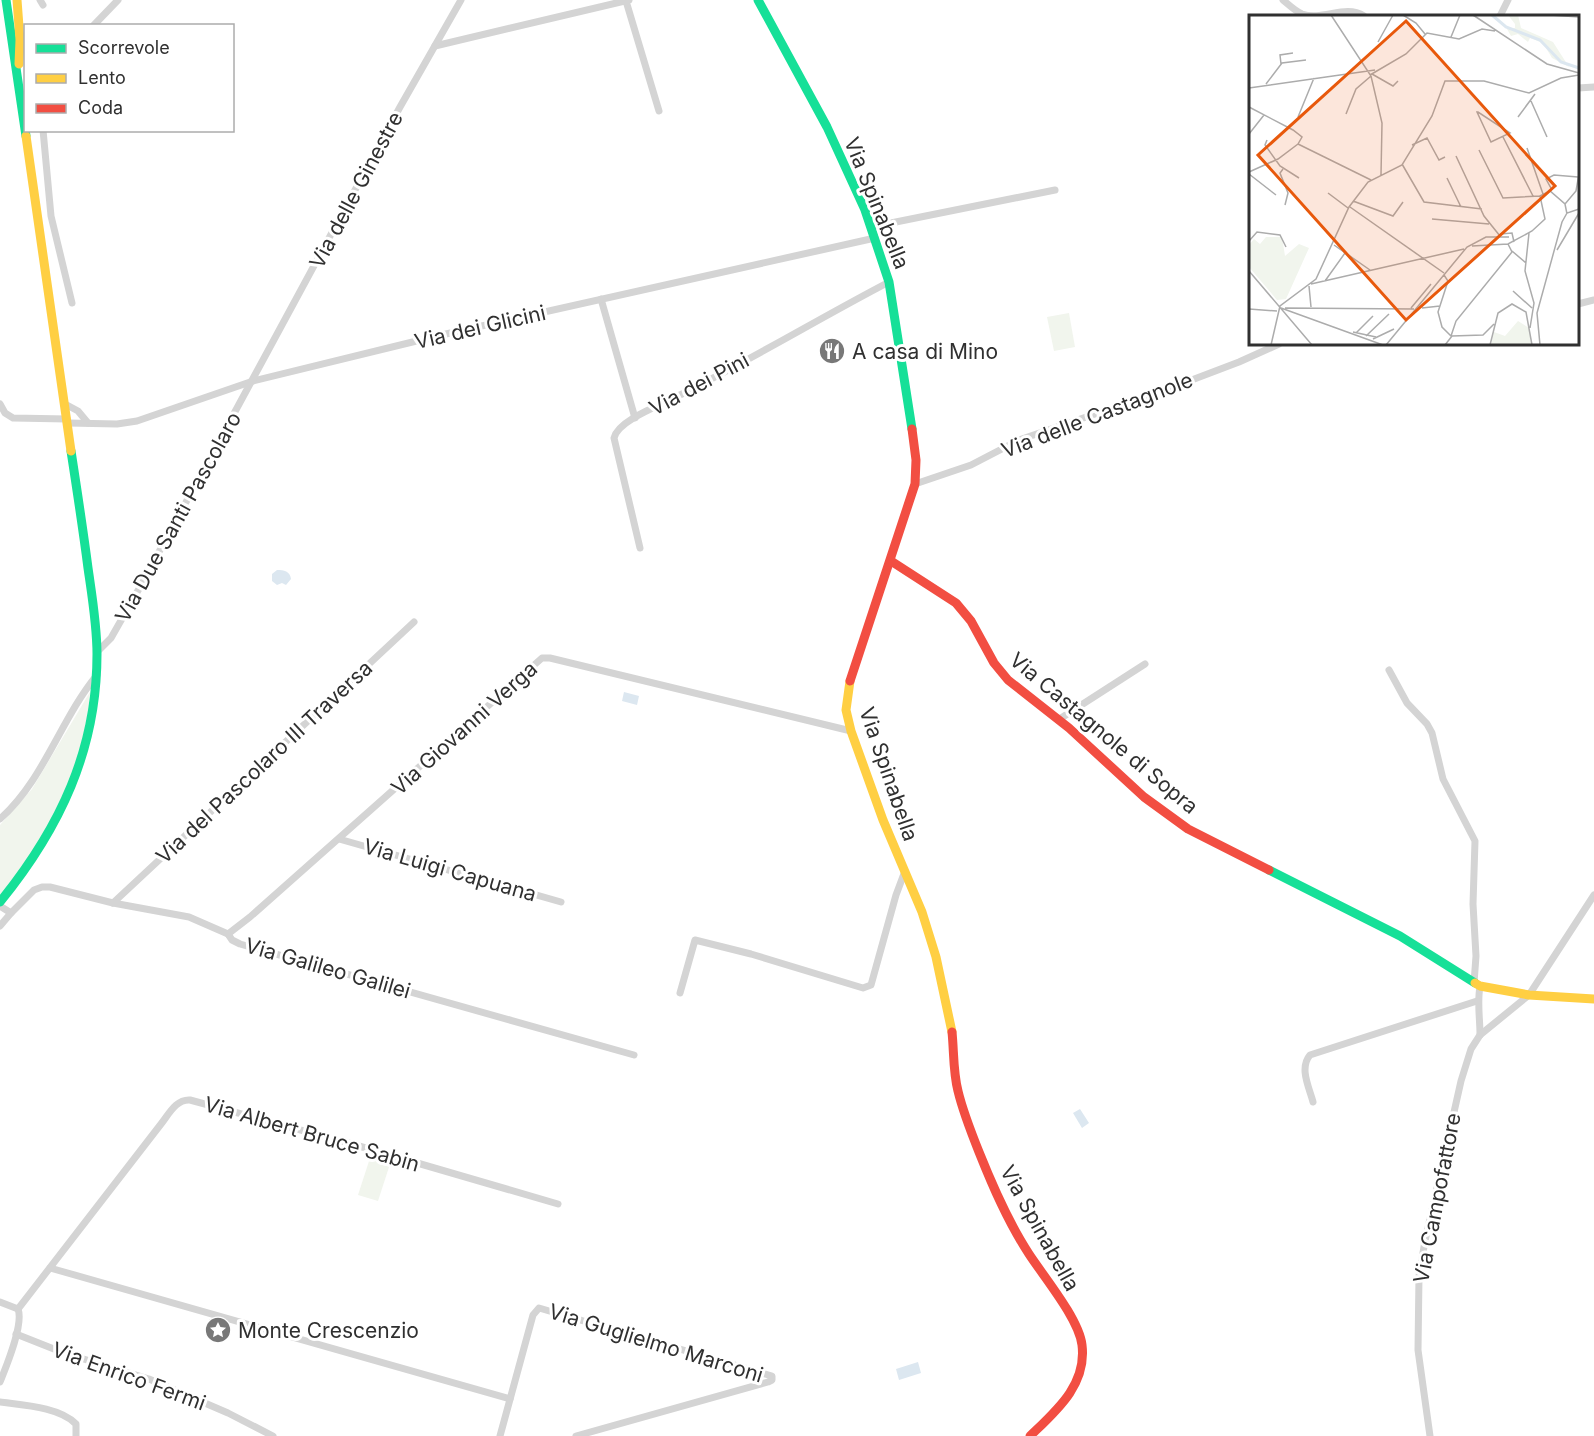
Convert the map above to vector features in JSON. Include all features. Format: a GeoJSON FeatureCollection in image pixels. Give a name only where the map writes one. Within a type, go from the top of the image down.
{"type":"FeatureCollection","features":[{"type":"Feature","properties":{"kind":"street"},"geometry":{"type":"LineString","coordinates":[[6,0],[24,112]]}},
{"type":"Feature","properties":{"kind":"street"},"geometry":{"type":"LineString","coordinates":[[17,0],[21,88]]}},
{"type":"Feature","properties":{"kind":"street"},"geometry":{"type":"LineString","coordinates":[[95,24],[118,0]]}},
{"type":"Feature","properties":{"kind":"street","name":"Via delle Ginestre"},"geometry":{"type":"LineString","coordinates":[[253,381],[461,0]]}},
{"type":"Feature","properties":{"kind":"street"},"geometry":{"type":"LineString","coordinates":[[435,46],[627,0],[659,111]]}},
{"type":"Feature","properties":{"kind":"street","name":"Via Spinabella"},"geometry":{"type":"LineString","coordinates":[[758,0],[827,127],[872,227],[889,282],[916,460],[915,484],[848,689],[846,710],[851,731],[883,820],[922,912],[936,957],[951,1024],[957,1089],[965,1116],[999,1201],[1029,1254],[1054,1289],[1078,1332],[1082,1344],[1082,1364],[1074,1388],[1061,1407],[1030,1436]]}},
{"type":"Feature","properties":{"kind":"street"},"geometry":{"type":"LineString","coordinates":[[1282,0],[1304,15],[1350,11],[1361,15]]}},
{"type":"Feature","properties":{"kind":"street"},"geometry":{"type":"LineString","coordinates":[[1500,15],[1508,0]]}},
{"type":"Feature","properties":{"kind":"street"},"geometry":{"type":"LineString","coordinates":[[1579,88],[1594,87]]}},
{"type":"Feature","properties":{"kind":"street"},"geometry":{"type":"LineString","coordinates":[[0,926],[11,913],[0,904],[42,844],[72,786],[91,727],[98,674],[95,614],[27,132]]}},
{"type":"Feature","properties":{"kind":"street"},"geometry":{"type":"LineString","coordinates":[[43,132],[51,216],[72,303]]}},
{"type":"Feature","properties":{"kind":"street"},"geometry":{"type":"LineString","coordinates":[[872,227],[1055,190]]}},
{"type":"Feature","properties":{"kind":"street"},"geometry":{"type":"LineString","coordinates":[[37,215],[51,216]]}},
{"type":"Feature","properties":{"kind":"street","name":"Via dei Glicini"},"geometry":{"type":"LineString","coordinates":[[0,404],[5,413],[13,418],[88,423],[137,421],[253,381],[436,336],[875,238]]}},
{"type":"Feature","properties":{"kind":"street","name":"Via dei Pini"},"geometry":{"type":"LineString","coordinates":[[640,548],[614,438],[618,429],[889,282]]}},
{"type":"Feature","properties":{"kind":"street"},"geometry":{"type":"LineString","coordinates":[[601,299],[635,418]]}},
{"type":"Feature","properties":{"kind":"street"},"geometry":{"type":"LineString","coordinates":[[1579,304],[1594,300]]}},
{"type":"Feature","properties":{"kind":"street","name":"Via delle Castagnole"},"geometry":{"type":"LineString","coordinates":[[915,484],[971,465],[1019,440],[1168,389],[1277,345]]}},
{"type":"Feature","properties":{"kind":"street","name":"Via Due Santi Pascolaro"},"geometry":{"type":"LineString","coordinates":[[98,651],[111,638],[253,381]]}},
{"type":"Feature","properties":{"kind":"street"},"geometry":{"type":"LineString","coordinates":[[65,404],[78,411],[88,423]]}},
{"type":"Feature","properties":{"kind":"street","name":"Via Castagnole di Sopra"},"geometry":{"type":"LineString","coordinates":[[891,561],[956,603],[971,621],[1004,677],[1058,720],[1168,816],[1188,829],[1400,936],[1477,985]]}},
{"type":"Feature","properties":{"kind":"street","name":"Via del Pascolaro III Traversa"},"geometry":{"type":"LineString","coordinates":[[113,903],[414,622]]}},
{"type":"Feature","properties":{"kind":"street","name":"Via Giovanni Verga"},"geometry":{"type":"LineString","coordinates":[[228,934],[339,839],[542,658],[550,658],[851,731]]}},
{"type":"Feature","properties":{"kind":"street"},"geometry":{"type":"LineString","coordinates":[[1058,720],[1145,664]]}},
{"type":"Feature","properties":{"kind":"street"},"geometry":{"type":"LineString","coordinates":[[1389,670],[1407,703],[1427,724],[1432,733],[1443,779],[1475,841],[1473,904],[1480,1035]]}},
{"type":"Feature","properties":{"kind":"street"},"geometry":{"type":"LineString","coordinates":[[0,819],[25,792],[63,725],[98,674]]}},
{"type":"Feature","properties":{"kind":"street","name":"Via Luigi Capuana"},"geometry":{"type":"LineString","coordinates":[[339,839],[561,902]]}},
{"type":"Feature","properties":{"kind":"street"},"geometry":{"type":"LineString","coordinates":[[680,993],[695,940],[751,954],[863,988],[868,987],[871,985],[905,871]]}},
{"type":"Feature","properties":{"kind":"street","name":"Via Galileo Galilei"},"geometry":{"type":"LineString","coordinates":[[11,913],[31,892],[44,887],[113,903],[179,914],[228,934],[233,941],[240,944],[634,1055]]}},
{"type":"Feature","properties":{"kind":"street","name":"Via Campofattore"},"geometry":{"type":"LineString","coordinates":[[1430,1436],[1418,1350],[1419,1276],[1461,1081],[1471,1049],[1480,1035],[1529,994],[1594,895]]}},
{"type":"Feature","properties":{"kind":"street"},"geometry":{"type":"LineString","coordinates":[[1477,985],[1529,994],[1594,999]]}},
{"type":"Feature","properties":{"kind":"street"},"geometry":{"type":"LineString","coordinates":[[1313,1102],[1305,1071],[1306,1061],[1311,1055],[1477,1001]]}},
{"type":"Feature","properties":{"kind":"street","name":"Via Albert Bruce Sabin"},"geometry":{"type":"LineString","coordinates":[[18,1309],[171,1111],[180,1101],[185,1100],[352,1144],[558,1204]]}},
{"type":"Feature","properties":{"kind":"street"},"geometry":{"type":"LineString","coordinates":[[50,1268],[510,1399]]}},
{"type":"Feature","properties":{"kind":"street"},"geometry":{"type":"LineString","coordinates":[[0,1302],[18,1309],[20,1313],[16,1334],[0,1382]]}},
{"type":"Feature","properties":{"kind":"street","name":"Via Guglielmo Marconi"},"geometry":{"type":"LineString","coordinates":[[500,1436],[533,1315],[540,1308],[769,1374],[772,1378],[768,1382],[576,1436]]}},
{"type":"Feature","properties":{"kind":"street","name":"Via Enrico Fermi"},"geometry":{"type":"LineString","coordinates":[[16,1334],[64,1353],[149,1379],[228,1413],[273,1436]]}},
{"type":"Feature","properties":{"kind":"street"},"geometry":{"type":"LineString","coordinates":[[0,1402],[35,1406],[69,1418],[76,1424],[76,1436]]}},
{"type":"Feature","properties":{"kind":"shaded area"},"geometry":{"type":"Polygon","coordinates":[[[1069,313],[1075,347],[1054,351],[1047,317],[1069,313]]]}},
{"type":"Feature","properties":{"kind":"shaded area"},"geometry":{"type":"Polygon","coordinates":[[[277,570],[289,574],[291,579],[286,585],[282,583],[277,585],[272,581],[272,574],[277,570]]]}},
{"type":"Feature","properties":{"kind":"shaded area"},"geometry":{"type":"Polygon","coordinates":[[[90,692],[87,719],[80,747],[61,801],[33,852],[0,897],[0,825],[32,789],[90,692]]]}},
{"type":"Feature","properties":{"kind":"shaded area"},"geometry":{"type":"Polygon","coordinates":[[[624,692],[639,696],[637,705],[622,701],[624,692]]]}},
{"type":"Feature","properties":{"kind":"shaded area"},"geometry":{"type":"Polygon","coordinates":[[[1080,1109],[1089,1123],[1082,1128],[1073,1113],[1080,1109]]]}},
{"type":"Feature","properties":{"kind":"shaded area"},"geometry":{"type":"Polygon","coordinates":[[[370,1158],[390,1164],[378,1201],[358,1195],[370,1158]]]}},
{"type":"Feature","properties":{"kind":"shaded area"},"geometry":{"type":"Polygon","coordinates":[[[918,1362],[921,1373],[899,1380],[896,1369],[918,1362]]]}},
{"type":"Feature","properties":{"kind":"traffic: fast"},"geometry":{"type":"LineString","coordinates":[[6,0],[24,122]]}},
{"type":"Feature","properties":{"kind":"traffic: fast"},"geometry":{"type":"LineString","coordinates":[[758,0],[827,127],[865,210],[889,282],[912,429]]}},
{"type":"Feature","properties":{"kind":"traffic: fast"},"geometry":{"type":"LineString","coordinates":[[25,132],[26,136]]}},
{"type":"Feature","properties":{"kind":"traffic: fast"},"geometry":{"type":"LineString","coordinates":[[0,902],[40,846],[57,816],[71,786],[90,723],[95,689],[96,632],[71,451]]}},
{"type":"Feature","properties":{"kind":"traffic: fast"},"geometry":{"type":"LineString","coordinates":[[1269,870],[1400,936],[1475,983]]}},
{"type":"Feature","properties":{"kind":"traffic: slow"},"geometry":{"type":"LineString","coordinates":[[17,0],[19,64]]}},
{"type":"Feature","properties":{"kind":"traffic: slow"},"geometry":{"type":"LineString","coordinates":[[26,136],[71,451]]}},
{"type":"Feature","properties":{"kind":"traffic: slow"},"geometry":{"type":"LineString","coordinates":[[850,681],[846,710],[851,731],[883,820],[922,912],[936,957],[952,1032]]}},
{"type":"Feature","properties":{"kind":"traffic: slow"},"geometry":{"type":"LineString","coordinates":[[1475,983],[1480,986],[1529,995],[1594,999]]}},
{"type":"Feature","properties":{"kind":"traffic: jam"},"geometry":{"type":"LineString","coordinates":[[850,681],[915,484],[916,460],[912,429]]}},
{"type":"Feature","properties":{"kind":"traffic: jam"},"geometry":{"type":"LineString","coordinates":[[891,561],[956,603],[971,621],[994,663],[1008,680],[1069,728],[1144,797],[1188,829],[1269,870]]}},
{"type":"Feature","properties":{"kind":"traffic: jam"},"geometry":{"type":"LineString","coordinates":[[952,1032],[958,1091],[984,1165],[1014,1229],[1075,1323],[1082,1345],[1080,1373],[1075,1385],[1059,1407],[1030,1436]]}},
{"type":"Feature","properties":{"kind":"place","name":"A casa di Mino"},"geometry":{"type":"Point","coordinates":[832,351]}},
{"type":"Feature","properties":{"kind":"place","name":"Monte Crescenzio"},"geometry":{"type":"Point","coordinates":[218,1330]}}]}
